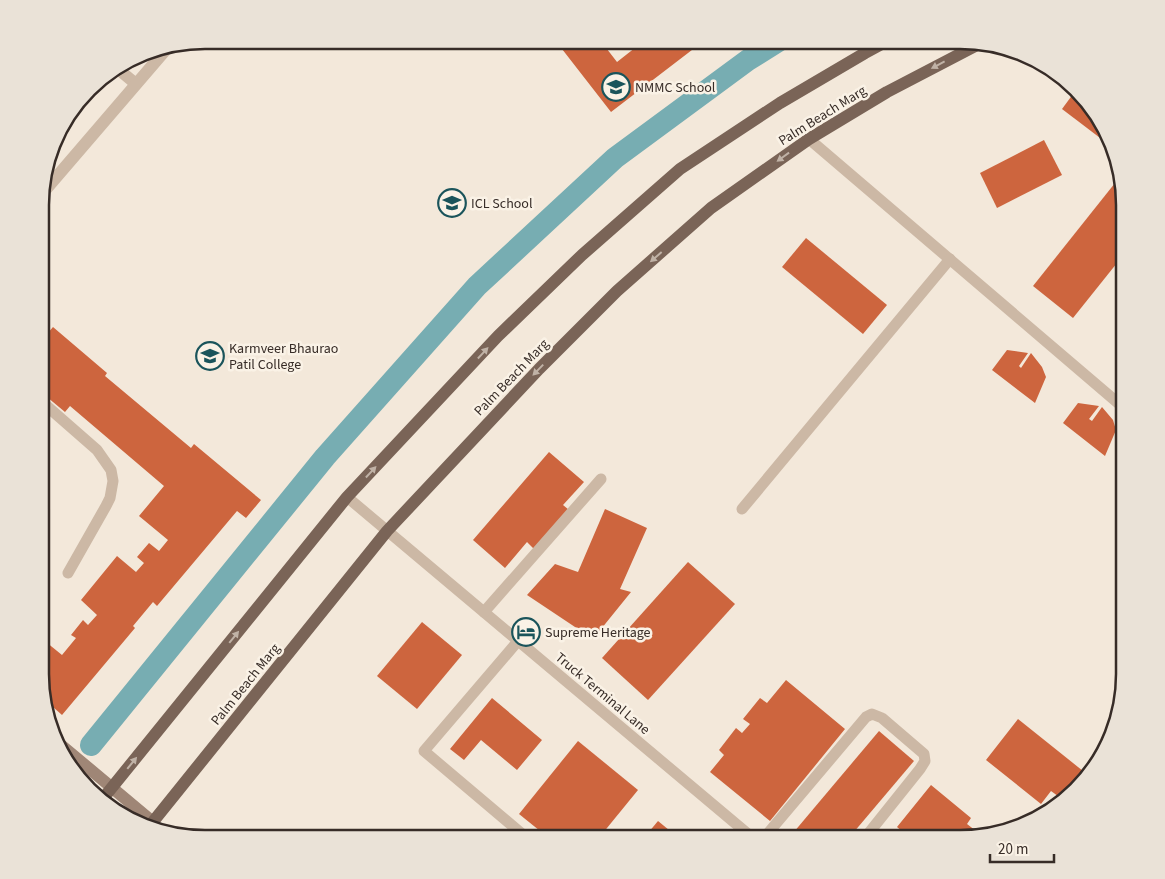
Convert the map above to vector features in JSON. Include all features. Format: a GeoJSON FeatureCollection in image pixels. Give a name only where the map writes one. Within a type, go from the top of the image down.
{"type":"FeatureCollection","features":[{"type":"Feature","properties":{"kind":"main road"},"geometry":{"type":"LineString","coordinates":[[106,795],[347,498],[505,330],[582,254],[680,168],[780,103],[873,49]]}},
{"type":"Feature","properties":{"kind":"main road","name":"Palm Beach Marg"},"geometry":{"type":"LineString","coordinates":[[154,821],[387,531],[539,369],[617,292],[711,208],[809,139],[887,92],[969,49]]}},
{"type":"Feature","properties":{"kind":"street"},"geometry":{"type":"LineString","coordinates":[[50,184],[161,55]]}},
{"type":"Feature","properties":{"kind":"street"},"geometry":{"type":"LineString","coordinates":[[123,73],[136,84]]}},
{"type":"Feature","properties":{"kind":"street"},"geometry":{"type":"LineString","coordinates":[[70,753],[112,787],[143,817]]}},
{"type":"Feature","properties":{"kind":"lane"},"geometry":{"type":"LineString","coordinates":[[809,139],[1116,400]]}},
{"type":"Feature","properties":{"kind":"lane"},"geometry":{"type":"LineString","coordinates":[[742,509],[950,259]]}},
{"type":"Feature","properties":{"kind":"lane"},"geometry":{"type":"LineString","coordinates":[[49,408],[97,450],[111,470],[113,481],[110,498],[68,573]]}},
{"type":"Feature","properties":{"kind":"lane"},"geometry":{"type":"LineString","coordinates":[[484,612],[601,479]]}},
{"type":"Feature","properties":{"kind":"lane","name":"Truck Terminal Lane"},"geometry":{"type":"LineString","coordinates":[[347,498],[743,830]]}},
{"type":"Feature","properties":{"kind":"lane"},"geometry":{"type":"LineString","coordinates":[[517,830],[424,751],[518,641]]}},
{"type":"Feature","properties":{"kind":"lane"},"geometry":{"type":"LineString","coordinates":[[771,830],[866,717],[872,714],[882,718],[924,754],[925,761],[871,830]]}},
{"type":"Feature","properties":{"kind":"building"},"geometry":{"type":"Polygon","coordinates":[[[562,49],[607,49],[617,62],[634,49],[693,49],[611,112],[562,49]]]}},
{"type":"Feature","properties":{"kind":"building"},"geometry":{"type":"Polygon","coordinates":[[[1071,96],[1084,110],[1101,139],[1062,109],[1071,96]]]}},
{"type":"Feature","properties":{"kind":"building"},"geometry":{"type":"Polygon","coordinates":[[[1044,140],[1062,175],[997,208],[980,173],[1044,140]]]}},
{"type":"Feature","properties":{"kind":"building"},"geometry":{"type":"Polygon","coordinates":[[[1115,183],[1116,264],[1073,318],[1033,286],[1115,183]]]}},
{"type":"Feature","properties":{"kind":"building"},"geometry":{"type":"Polygon","coordinates":[[[806,238],[887,305],[863,334],[782,267],[806,238]]]}},
{"type":"Feature","properties":{"kind":"building"},"geometry":{"type":"Polygon","coordinates":[[[53,327],[107,373],[105,376],[191,448],[194,444],[261,500],[246,518],[237,511],[157,606],[153,602],[133,626],[135,628],[62,715],[52,704],[49,684],[49,644],[62,655],[76,638],[71,635],[83,620],[88,625],[97,615],[81,600],[117,556],[136,572],[144,563],[137,557],[149,543],[159,551],[168,540],[139,516],[164,486],[70,406],[65,412],[49,399],[49,332],[53,327]]]}},
{"type":"Feature","properties":{"kind":"building"},"geometry":{"type":"Polygon","coordinates":[[[1007,350],[1028,353],[1019,366],[1021,368],[1031,353],[1042,367],[1046,377],[1035,403],[992,370],[1007,350]]]}},
{"type":"Feature","properties":{"kind":"building"},"geometry":{"type":"Polygon","coordinates":[[[1078,403],[1099,406],[1089,419],[1092,421],[1102,407],[1113,420],[1116,430],[1105,456],[1063,423],[1078,403]]]}},
{"type":"Feature","properties":{"kind":"building"},"geometry":{"type":"Polygon","coordinates":[[[549,452],[584,482],[563,505],[569,510],[534,549],[527,542],[505,568],[473,540],[549,452]]]}},
{"type":"Feature","properties":{"kind":"building"},"geometry":{"type":"Polygon","coordinates":[[[605,509],[647,528],[620,589],[631,592],[593,639],[527,595],[555,564],[578,572],[605,509]]]}},
{"type":"Feature","properties":{"kind":"building"},"geometry":{"type":"Polygon","coordinates":[[[688,562],[735,604],[648,700],[602,658],[688,562]]]}},
{"type":"Feature","properties":{"kind":"building"},"geometry":{"type":"Polygon","coordinates":[[[422,622],[462,655],[417,709],[377,676],[422,622]]]}},
{"type":"Feature","properties":{"kind":"building"},"geometry":{"type":"Polygon","coordinates":[[[786,680],[845,729],[770,821],[710,772],[724,755],[719,750],[736,728],[742,733],[750,724],[743,719],[760,698],[767,703],[786,680]]]}},
{"type":"Feature","properties":{"kind":"building"},"geometry":{"type":"Polygon","coordinates":[[[492,698],[542,740],[517,770],[481,740],[464,760],[450,749],[492,698]]]}},
{"type":"Feature","properties":{"kind":"building"},"geometry":{"type":"Polygon","coordinates":[[[1018,719],[1082,770],[1057,796],[1051,791],[1041,804],[986,760],[1018,719]]]}},
{"type":"Feature","properties":{"kind":"building"},"geometry":{"type":"Polygon","coordinates":[[[879,731],[914,761],[856,830],[796,830],[879,731]]]}},
{"type":"Feature","properties":{"kind":"building"},"geometry":{"type":"Polygon","coordinates":[[[578,741],[638,790],[605,830],[539,830],[519,814],[578,741]]]}},
{"type":"Feature","properties":{"kind":"building"},"geometry":{"type":"Polygon","coordinates":[[[931,785],[971,818],[967,824],[974,829],[900,830],[897,827],[931,785]]]}},
{"type":"Feature","properties":{"kind":"building"},"geometry":{"type":"Polygon","coordinates":[[[658,821],[669,830],[650,830],[658,821]]]}},
{"type":"Feature","properties":{"kind":"waterway"},"geometry":{"type":"LineString","coordinates":[[91,745],[325,457],[477,286],[615,158],[766,49]]}},
{"type":"Feature","properties":{"kind":"place","name":"NMMC School"},"geometry":{"type":"Point","coordinates":[616,87]}},
{"type":"Feature","properties":{"kind":"place","name":"ICL School"},"geometry":{"type":"Point","coordinates":[452,203]}},
{"type":"Feature","properties":{"kind":"place","name":"Karmveer Bhaurao Patil College"},"geometry":{"type":"Point","coordinates":[210,356]}},
{"type":"Feature","properties":{"kind":"place","name":"Supreme Heritage"},"geometry":{"type":"Point","coordinates":[526,632]}}]}
